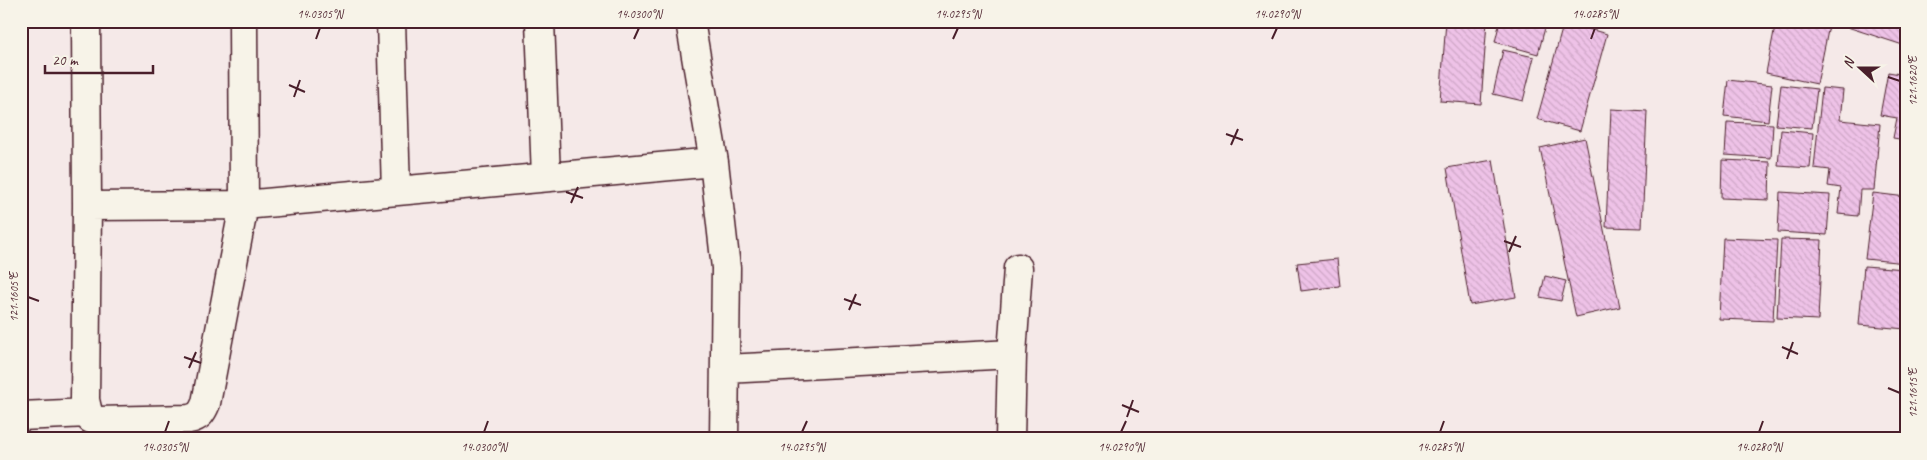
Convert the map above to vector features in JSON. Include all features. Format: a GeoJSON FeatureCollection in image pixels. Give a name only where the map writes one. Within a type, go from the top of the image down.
{"type":"FeatureCollection","features":[{"type":"Feature","properties":{"kind":"street"},"geometry":{"type":"LineString","coordinates":[[86,21],[86,400],[88,413],[92,419],[98,421],[172,420],[197,417],[203,412],[244,205],[243,21]]}},
{"type":"Feature","properties":{"kind":"street"},"geometry":{"type":"LineString","coordinates":[[391,21],[396,192]]}},
{"type":"Feature","properties":{"kind":"street"},"geometry":{"type":"LineString","coordinates":[[540,21],[546,177]]}},
{"type":"Feature","properties":{"kind":"street"},"geometry":{"type":"LineString","coordinates":[[690,21],[714,162],[726,268],[724,439]]}},
{"type":"Feature","properties":{"kind":"street"},"geometry":{"type":"LineString","coordinates":[[87,206],[244,205],[714,162]]}},
{"type":"Feature","properties":{"kind":"street"},"geometry":{"type":"LineString","coordinates":[[1010,439],[1012,354],[1018,268]]}},
{"type":"Feature","properties":{"kind":"street"},"geometry":{"type":"LineString","coordinates":[[725,370],[1012,354]]}},
{"type":"Feature","properties":{"kind":"street"},"geometry":{"type":"LineString","coordinates":[[21,416],[88,413]]}},
{"type":"Feature","properties":{"kind":"building"},"geometry":{"type":"Polygon","coordinates":[[[1446,21],[1487,21],[1481,104],[1440,101],[1446,21]]]}},
{"type":"Feature","properties":{"kind":"building"},"geometry":{"type":"Polygon","coordinates":[[[1500,21],[1535,21],[1546,24],[1538,54],[1495,42],[1500,21]]]}},
{"type":"Feature","properties":{"kind":"building"},"geometry":{"type":"Polygon","coordinates":[[[1776,21],[1830,21],[1817,84],[1766,73],[1776,21]]]}},
{"type":"Feature","properties":{"kind":"building"},"geometry":{"type":"Polygon","coordinates":[[[1833,21],[1906,21],[1906,46],[1832,22],[1833,21]]]}},
{"type":"Feature","properties":{"kind":"building"},"geometry":{"type":"Polygon","coordinates":[[[1564,22],[1607,34],[1580,131],[1537,119],[1564,22]]]}},
{"type":"Feature","properties":{"kind":"building"},"geometry":{"type":"Polygon","coordinates":[[[1503,50],[1534,57],[1523,101],[1493,94],[1503,50]]]}},
{"type":"Feature","properties":{"kind":"building"},"geometry":{"type":"Polygon","coordinates":[[[1888,72],[1906,75],[1906,140],[1893,138],[1897,118],[1880,115],[1888,72]]]}},
{"type":"Feature","properties":{"kind":"building"},"geometry":{"type":"Polygon","coordinates":[[[1728,80],[1772,85],[1768,121],[1724,116],[1728,80]]]}},
{"type":"Feature","properties":{"kind":"building"},"geometry":{"type":"Polygon","coordinates":[[[1781,85],[1817,89],[1812,128],[1776,125],[1781,85]]]}},
{"type":"Feature","properties":{"kind":"building"},"geometry":{"type":"Polygon","coordinates":[[[1822,88],[1843,90],[1840,120],[1880,124],[1874,190],[1860,190],[1858,216],[1838,214],[1841,188],[1828,186],[1830,170],[1814,168],[1822,88]]]}},
{"type":"Feature","properties":{"kind":"building"},"geometry":{"type":"Polygon","coordinates":[[[1611,109],[1647,111],[1642,228],[1606,227],[1611,109]]]}},
{"type":"Feature","properties":{"kind":"building"},"geometry":{"type":"Polygon","coordinates":[[[1727,122],[1773,124],[1771,158],[1725,155],[1727,122]]]}},
{"type":"Feature","properties":{"kind":"building"},"geometry":{"type":"Polygon","coordinates":[[[1781,130],[1813,133],[1810,168],[1778,166],[1781,130]]]}},
{"type":"Feature","properties":{"kind":"building"},"geometry":{"type":"Polygon","coordinates":[[[1585,138],[1620,307],[1576,317],[1540,148],[1585,138]]]}},
{"type":"Feature","properties":{"kind":"building"},"geometry":{"type":"Polygon","coordinates":[[[1493,160],[1516,297],[1470,305],[1447,168],[1493,160]]]}},
{"type":"Feature","properties":{"kind":"building"},"geometry":{"type":"Polygon","coordinates":[[[1722,160],[1770,162],[1769,200],[1721,198],[1722,160]]]}},
{"type":"Feature","properties":{"kind":"building"},"geometry":{"type":"Polygon","coordinates":[[[1780,192],[1830,195],[1827,235],[1778,232],[1780,192]]]}},
{"type":"Feature","properties":{"kind":"building"},"geometry":{"type":"Polygon","coordinates":[[[1873,193],[1906,197],[1906,263],[1865,259],[1873,193]]]}},
{"type":"Feature","properties":{"kind":"building"},"geometry":{"type":"Polygon","coordinates":[[[1723,238],[1777,240],[1773,321],[1719,319],[1723,238]]]}},
{"type":"Feature","properties":{"kind":"building"},"geometry":{"type":"Polygon","coordinates":[[[1781,239],[1822,240],[1818,320],[1777,318],[1781,239]]]}},
{"type":"Feature","properties":{"kind":"building"},"geometry":{"type":"Polygon","coordinates":[[[1337,259],[1340,286],[1301,291],[1297,263],[1337,259]]]}},
{"type":"Feature","properties":{"kind":"building"},"geometry":{"type":"Polygon","coordinates":[[[1864,266],[1906,269],[1906,329],[1859,325],[1864,266]]]}},
{"type":"Feature","properties":{"kind":"building"},"geometry":{"type":"Polygon","coordinates":[[[1545,276],[1566,281],[1561,301],[1540,297],[1545,276]]]}}]}
